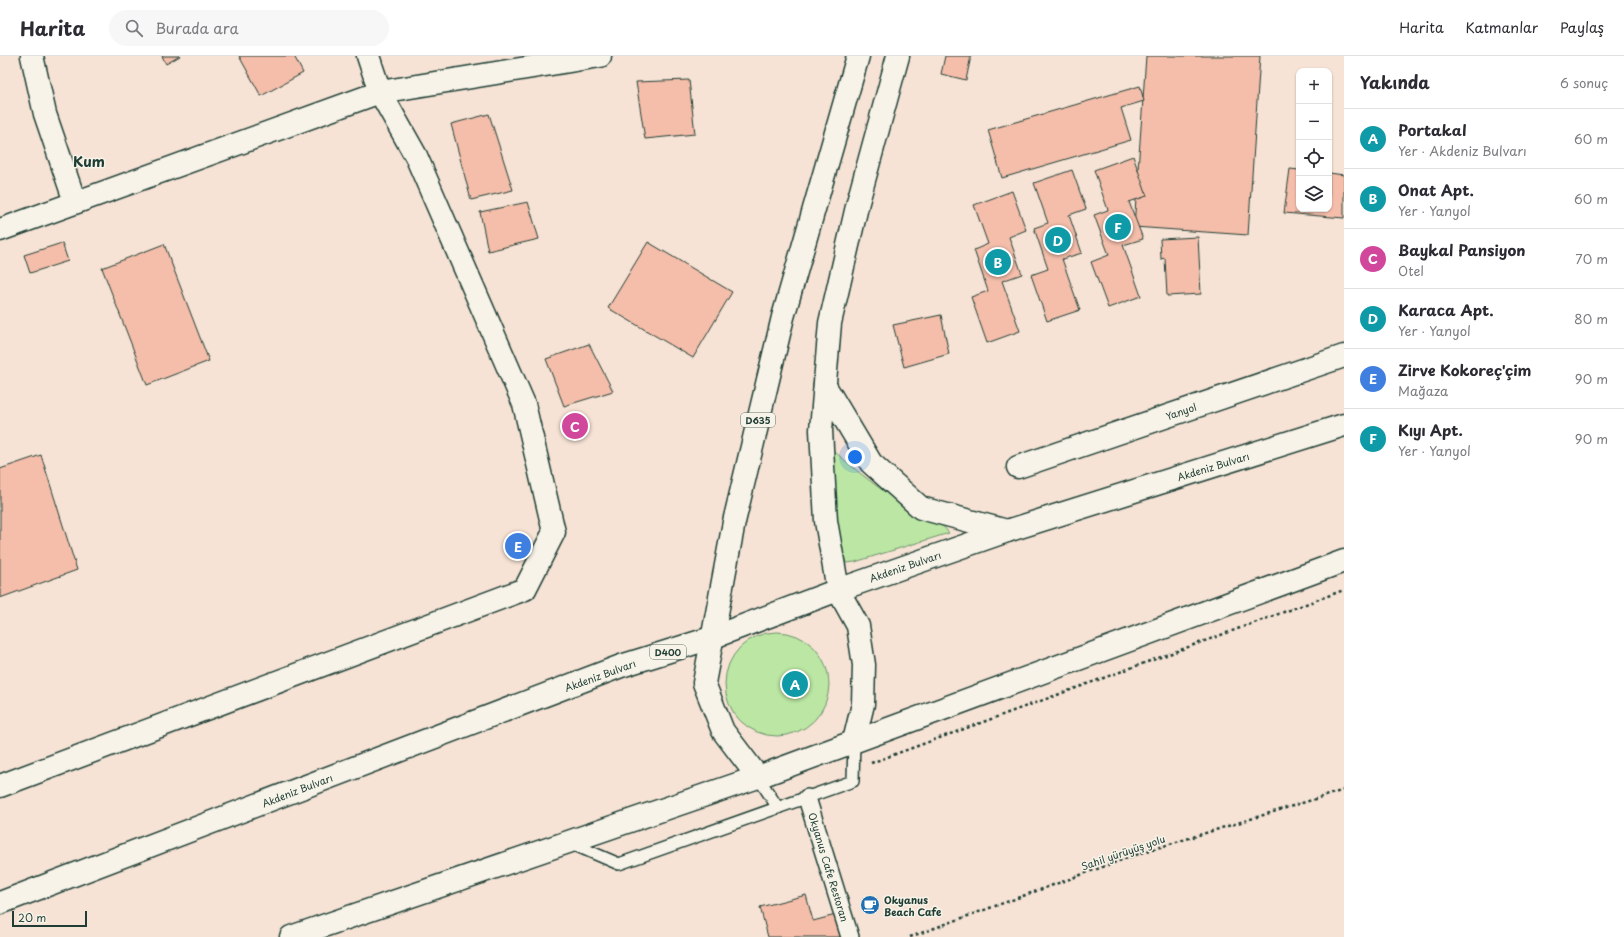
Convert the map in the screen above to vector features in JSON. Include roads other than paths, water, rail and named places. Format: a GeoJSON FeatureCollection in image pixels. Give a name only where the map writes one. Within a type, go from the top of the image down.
{"type":"FeatureCollection","features":[{"type":"Feature","properties":{"kind":"main road"},"geometry":{"type":"LineString","coordinates":[[32,56],[45,114],[75,202]]}},
{"type":"Feature","properties":{"kind":"main road"},"geometry":{"type":"LineString","coordinates":[[0,786],[525,589],[554,532],[524,404],[416,156],[380,92],[368,56]]}},
{"type":"Feature","properties":{"kind":"main road"},"geometry":{"type":"LineString","coordinates":[[0,230],[380,92],[600,56]]}},
{"type":"Feature","properties":{"kind":"main road","name":"D635"},"geometry":{"type":"LineString","coordinates":[[758,777],[723,731],[704,683],[711,638],[734,522],[783,317],[858,56]]}},
{"type":"Feature","properties":{"kind":"main road"},"geometry":{"type":"LineString","coordinates":[[854,741],[863,704],[864,665],[858,626],[838,590],[826,521],[821,430],[830,323],[858,202],[898,56]]}},
{"type":"Feature","properties":{"kind":"main road","name":"Yanyol"},"geometry":{"type":"LineString","coordinates":[[1018,467],[1344,356]]}},
{"type":"Feature","properties":{"kind":"main road"},"geometry":{"type":"LineString","coordinates":[[824,386],[871,463],[922,508],[1007,531]]}},
{"type":"Feature","properties":{"kind":"main road","name":"Akdeniz Bulvarı"},"geometry":{"type":"LineString","coordinates":[[0,903],[621,666],[711,638],[838,590],[1007,531],[1344,425]]}},
{"type":"Feature","properties":{"kind":"main road"},"geometry":{"type":"LineString","coordinates":[[290,937],[758,777],[1344,561]]}},
{"type":"Feature","properties":{"kind":"street","name":"Okyanus Cafe Restoran"},"geometry":{"type":"LineString","coordinates":[[808,798],[850,937]]}},
{"type":"Feature","properties":{"kind":"lane"},"geometry":{"type":"LineString","coordinates":[[568,842],[619,864],[808,798],[853,781],[854,741]]}},
{"type":"Feature","properties":{"kind":"lane"},"geometry":{"type":"LineString","coordinates":[[758,777],[778,808]]}},
{"type":"Feature","properties":{"kind":"place","name":"Kıyı Apt."},"geometry":{"type":"Point","coordinates":[1118,227]}},
{"type":"Feature","properties":{"kind":"place","name":"Karaca Apt."},"geometry":{"type":"Point","coordinates":[1058,240]}},
{"type":"Feature","properties":{"kind":"place","name":"Onat Apt."},"geometry":{"type":"Point","coordinates":[998,262]}},
{"type":"Feature","properties":{"kind":"place","name":"Baykal Pansiyon"},"geometry":{"type":"Point","coordinates":[575,426]}},
{"type":"Feature","properties":{"kind":"place","name":"Zirve Kokoreç'çim"},"geometry":{"type":"Point","coordinates":[518,546]}},
{"type":"Feature","properties":{"kind":"place","name":"Portakal"},"geometry":{"type":"Point","coordinates":[795,684]}},
{"type":"Feature","properties":{"kind":"place","name":"Okyanus Beach Cafe"},"geometry":{"type":"Point","coordinates":[870,905]}},
{"type":"Feature","properties":{"kind":"district","name":"Kum"},"geometry":{"type":"Point","coordinates":[89,161]}}]}
